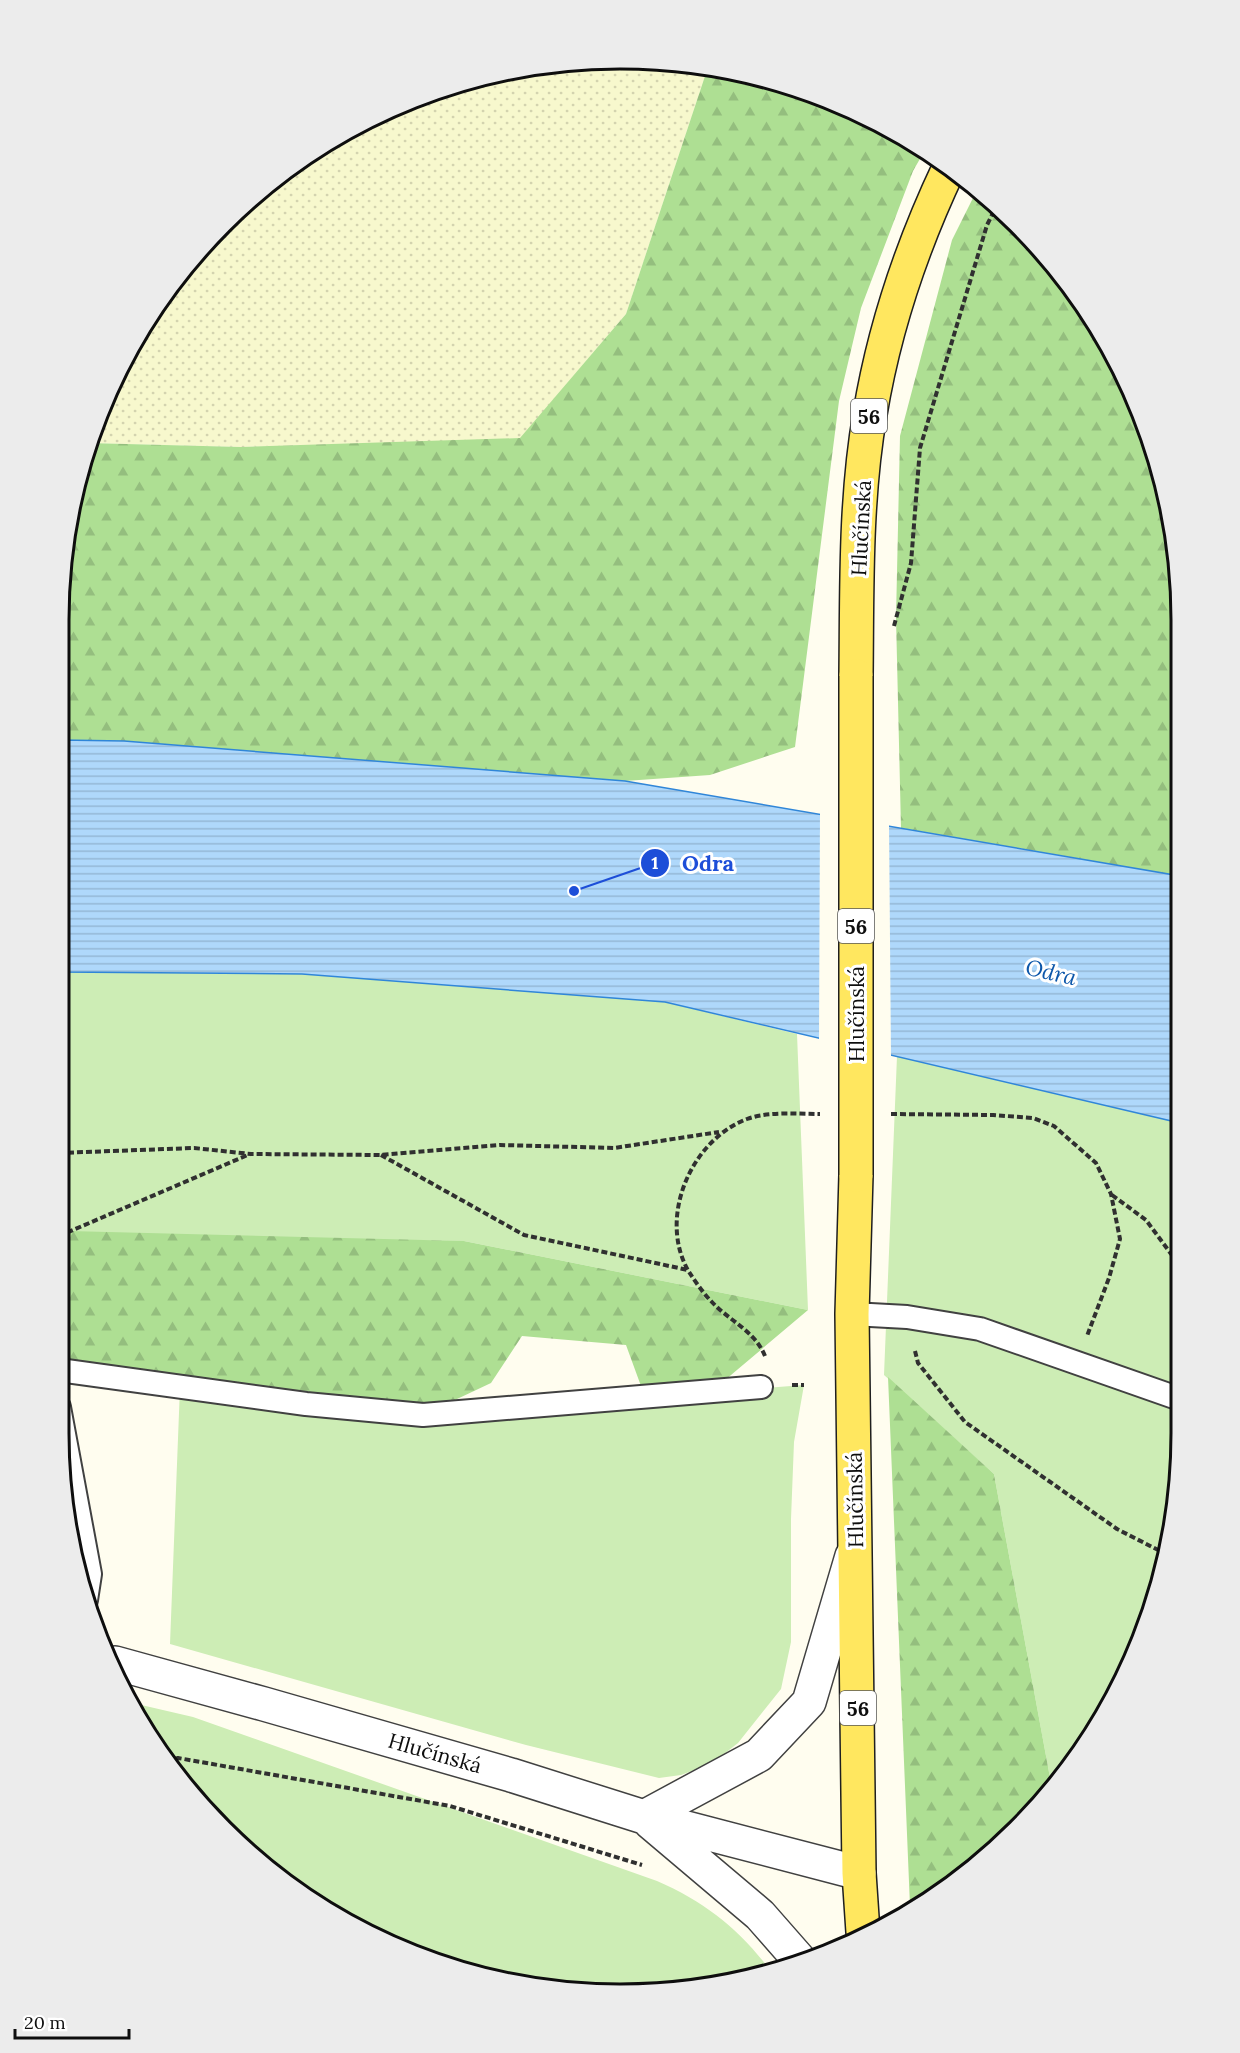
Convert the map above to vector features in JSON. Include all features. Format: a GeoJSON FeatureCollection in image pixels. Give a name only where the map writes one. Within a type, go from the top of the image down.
{"type":"FeatureCollection","features":[{"type":"Feature","properties":{"kind":"main road","name":"Hlučínská"},"geometry":{"type":"LineString","coordinates":[[862,1928],[852,1314],[856,1175],[858,548],[869,415],[883,352],[911,258],[945,176]]}},
{"type":"Feature","properties":{"kind":"street"},"geometry":{"type":"LineString","coordinates":[[795,1956],[760,1915],[644,1817],[759,1755],[809,1702],[856,1544]]}},
{"type":"Feature","properties":{"kind":"street","name":"Hlučínská"},"geometry":{"type":"LineString","coordinates":[[120,1664],[511,1775],[644,1817],[860,1873]]}},
{"type":"Feature","properties":{"kind":"lane"},"geometry":{"type":"LineString","coordinates":[[852,1314],[907,1317],[980,1329],[1171,1396]]}},
{"type":"Feature","properties":{"kind":"lane"},"geometry":{"type":"LineString","coordinates":[[69,1371],[306,1404],[423,1415],[761,1387]]}},
{"type":"Feature","properties":{"kind":"lane"},"geometry":{"type":"LineString","coordinates":[[70,1470],[90,1574],[89,1580]]}},
{"type":"Feature","properties":{"kind":"path"},"geometry":{"type":"LineString","coordinates":[[893,631],[910,563],[920,448],[987,225],[992,214]]}},
{"type":"Feature","properties":{"kind":"path"},"geometry":{"type":"LineString","coordinates":[[69,1153],[194,1148],[251,1154],[380,1155],[500,1145],[614,1148],[720,1132]]}},
{"type":"Feature","properties":{"kind":"path"},"geometry":{"type":"LineString","coordinates":[[69,1232],[251,1154]]}},
{"type":"Feature","properties":{"kind":"path"},"geometry":{"type":"LineString","coordinates":[[380,1155],[524,1235],[688,1270]]}},
{"type":"Feature","properties":{"kind":"path"},"geometry":{"type":"LineString","coordinates":[[1112,1194],[1146,1220],[1171,1254]]}},
{"type":"Feature","properties":{"kind":"path"},"geometry":{"type":"LineString","coordinates":[[907,1317],[918,1363],[965,1422],[1118,1529],[1158,1550]]}},
{"type":"Feature","properties":{"kind":"path"},"geometry":{"type":"LineString","coordinates":[[176,1759],[450,1806],[646,1866]]}},
{"type":"Feature","properties":{"kind":"green space"},"geometry":{"type":"Polygon","coordinates":[[[584,70],[656,70],[705,76],[626,314],[520,439],[241,447],[98,443],[126,376],[162,314],[183,285],[230,230],[285,183],[314,162],[376,126],[443,98],[477,88],[548,74],[584,70]]]}},
{"type":"Feature","properties":{"kind":"green space"},"geometry":{"type":"Polygon","coordinates":[[[705,76],[763,88],[797,98],[864,126],[920,158],[913,171],[861,308],[839,401],[795,747],[710,775],[625,781],[124,741],[69,740],[70,584],[80,513],[98,443],[241,447],[520,438],[626,314],[705,76]]]}},
{"type":"Feature","properties":{"kind":"green space"},"geometry":{"type":"Polygon","coordinates":[[[973,198],[1010,230],[1057,285],[1097,344],[1129,409],[1142,443],[1160,513],[1170,584],[1171,874],[901,828],[896,618],[900,436],[952,240],[973,198]]]}},
{"type":"Feature","properties":{"kind":"green space"},"geometry":{"type":"Polygon","coordinates":[[[69,972],[302,974],[665,1002],[797,1034],[808,1310],[464,1241],[69,1237],[69,972]]]}},
{"type":"Feature","properties":{"kind":"green space"},"geometry":{"type":"Polygon","coordinates":[[[897,1056],[1171,1121],[1171,1433],[1170,1469],[1160,1540],[1142,1610],[1114,1677],[1078,1739],[1050,1777],[994,1474],[884,1375],[897,1056]]]}},
{"type":"Feature","properties":{"kind":"green space"},"geometry":{"type":"Polygon","coordinates":[[[69,1231],[464,1241],[808,1310],[712,1391],[645,1397],[626,1345],[522,1336],[491,1383],[423,1415],[69,1369],[69,1231]]]}},
{"type":"Feature","properties":{"kind":"green space"},"geometry":{"type":"Polygon","coordinates":[[[888,1377],[994,1474],[1050,1777],[1010,1823],[955,1870],[910,1901],[888,1377]]]}},
{"type":"Feature","properties":{"kind":"green space"},"geometry":{"type":"Polygon","coordinates":[[[804,1385],[794,1442],[791,1519],[791,1642],[781,1689],[738,1743],[708,1765],[681,1775],[659,1778],[526,1745],[170,1644],[180,1387],[423,1415],[804,1385]]]}},
{"type":"Feature","properties":{"kind":"green space"},"geometry":{"type":"Polygon","coordinates":[[[141,1705],[193,1717],[657,1881],[705,1907],[733,1929],[765,1964],[692,1979],[656,1983],[584,1983],[548,1979],[477,1965],[409,1942],[344,1910],[285,1870],[257,1847],[230,1823],[183,1768],[141,1705]]]}},
{"type":"Feature","properties":{"kind":"water"},"geometry":{"type":"Polygon","coordinates":[[[69,740],[124,741],[625,781],[1171,874],[1171,1121],[665,1002],[302,974],[69,972],[69,740]]]}},
{"type":"Feature","properties":{"kind":"pier"},"geometry":{"type":"Polygon","coordinates":[[[820,811],[889,823],[891,1057],[819,1042],[820,811]]]}},
{"type":"Feature","properties":{"kind":"place","name":"Odra"},"geometry":{"type":"Point","coordinates":[574,891]}}]}
